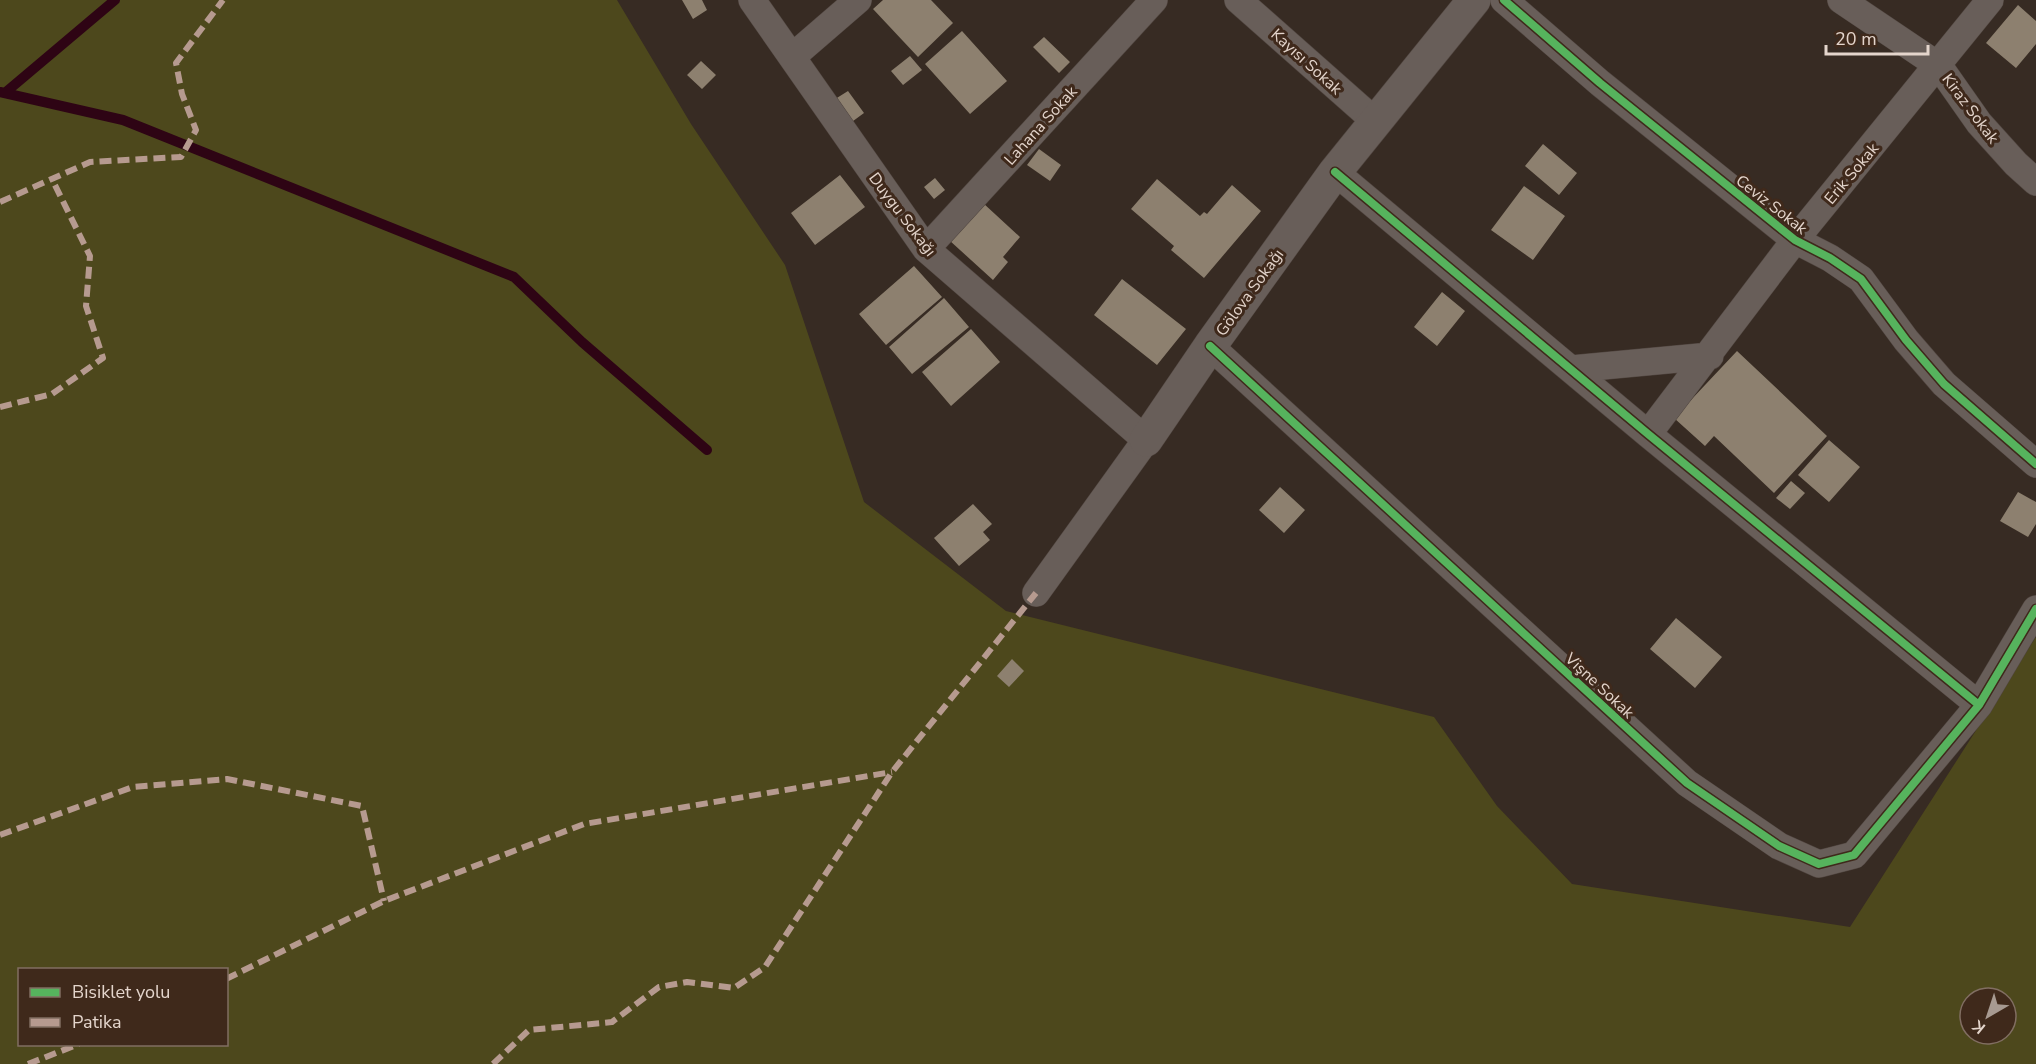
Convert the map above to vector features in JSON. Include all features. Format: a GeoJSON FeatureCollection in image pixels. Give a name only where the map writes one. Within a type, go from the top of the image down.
{"type":"FeatureCollection","features":[{"type":"Feature","properties":{"kind":"street","name":"Duygu Sokağı"},"geometry":{"type":"LineString","coordinates":[[752,0],[926,249],[1146,440]]}},
{"type":"Feature","properties":{"kind":"street"},"geometry":{"type":"LineString","coordinates":[[792,57],[858,0]]}},
{"type":"Feature","properties":{"kind":"street","name":"Lahana Sokak"},"geometry":{"type":"LineString","coordinates":[[926,249],[1154,0]]}},
{"type":"Feature","properties":{"kind":"street","name":"Kayısı Sokak"},"geometry":{"type":"LineString","coordinates":[[1238,0],[1376,122]]}},
{"type":"Feature","properties":{"kind":"street","name":"Gölova Sokağı"},"geometry":{"type":"LineString","coordinates":[[1036,593],[1335,172],[1474,0]]}},
{"type":"Feature","properties":{"kind":"street","name":"Ceviz Sokak"},"geometry":{"type":"LineString","coordinates":[[1504,0],[1600,83],[1795,240],[1830,258],[1861,279],[1906,340],[1944,384],[2036,464]]}},
{"type":"Feature","properties":{"kind":"street","name":"Kiraz Sokak"},"geometry":{"type":"LineString","coordinates":[[1841,0],[1939,66],[1979,123],[2016,164],[2036,182]]}},
{"type":"Feature","properties":{"kind":"street","name":"Erik Sokak"},"geometry":{"type":"LineString","coordinates":[[1648,434],[1710,356],[1795,240],[1939,66],[1990,0]]}},
{"type":"Feature","properties":{"kind":"street"},"geometry":{"type":"LineString","coordinates":[[1335,172],[1648,434],[1979,705]]}},
{"type":"Feature","properties":{"kind":"street","name":"Vişne Sokak"},"geometry":{"type":"LineString","coordinates":[[1210,346],[1687,783],[1779,846],[1819,864],[1854,855],[1979,705],[2036,609]]}},
{"type":"Feature","properties":{"kind":"street"},"geometry":{"type":"LineString","coordinates":[[1571,369],[1710,356]]}},
{"type":"Feature","properties":{"kind":"shaded area"},"geometry":{"type":"Polygon","coordinates":[[[0,0],[617,0],[691,124],[785,265],[864,502],[1006,611],[1434,717],[1497,806],[1572,884],[1850,927],[2036,637],[2036,1064],[0,1064],[0,0]]]}},
{"type":"Feature","properties":{"kind":"building"},"geometry":{"type":"Polygon","coordinates":[[[682,0],[702,0],[707,10],[693,19],[682,0]]]}},
{"type":"Feature","properties":{"kind":"building"},"geometry":{"type":"Polygon","coordinates":[[[883,0],[931,0],[953,23],[918,57],[873,9],[883,0]]]}},
{"type":"Feature","properties":{"kind":"building"},"geometry":{"type":"Polygon","coordinates":[[[2018,5],[2036,21],[2036,44],[2016,68],[1986,43],[2018,5]]]}},
{"type":"Feature","properties":{"kind":"building"},"geometry":{"type":"Polygon","coordinates":[[[962,31],[1007,81],[970,114],[925,64],[962,31]]]}},
{"type":"Feature","properties":{"kind":"building"},"geometry":{"type":"Polygon","coordinates":[[[1044,37],[1070,62],[1059,73],[1033,47],[1044,37]]]}},
{"type":"Feature","properties":{"kind":"building"},"geometry":{"type":"Polygon","coordinates":[[[910,56],[922,70],[903,85],[891,71],[910,56]]]}},
{"type":"Feature","properties":{"kind":"building"},"geometry":{"type":"Polygon","coordinates":[[[701,61],[716,75],[702,89],[687,75],[701,61]]]}},
{"type":"Feature","properties":{"kind":"building"},"geometry":{"type":"Polygon","coordinates":[[[848,91],[864,113],[849,124],[832,101],[848,91]]]}},
{"type":"Feature","properties":{"kind":"building"},"geometry":{"type":"Polygon","coordinates":[[[1543,144],[1577,173],[1559,195],[1525,166],[1543,144]]]}},
{"type":"Feature","properties":{"kind":"building"},"geometry":{"type":"Polygon","coordinates":[[[1039,149],[1061,165],[1050,181],[1027,165],[1039,149]]]}},
{"type":"Feature","properties":{"kind":"building"},"geometry":{"type":"Polygon","coordinates":[[[840,175],[865,207],[815,245],[791,213],[840,175]]]}},
{"type":"Feature","properties":{"kind":"building"},"geometry":{"type":"Polygon","coordinates":[[[935,178],[945,190],[934,199],[924,187],[935,178]]]}},
{"type":"Feature","properties":{"kind":"building"},"geometry":{"type":"Polygon","coordinates":[[[1157,179],[1200,216],[1204,212],[1207,214],[1232,185],[1261,211],[1204,278],[1171,250],[1174,246],[1131,209],[1157,179]]]}},
{"type":"Feature","properties":{"kind":"building"},"geometry":{"type":"Polygon","coordinates":[[[1524,186],[1565,216],[1533,260],[1491,230],[1524,186]]]}},
{"type":"Feature","properties":{"kind":"building"},"geometry":{"type":"Polygon","coordinates":[[[983,203],[1020,237],[1003,257],[1008,262],[993,280],[949,240],[983,203]]]}},
{"type":"Feature","properties":{"kind":"building"},"geometry":{"type":"Polygon","coordinates":[[[914,266],[942,297],[886,345],[859,314],[914,266]]]}},
{"type":"Feature","properties":{"kind":"building"},"geometry":{"type":"Polygon","coordinates":[[[1122,279],[1186,329],[1157,365],[1094,315],[1122,279]]]}},
{"type":"Feature","properties":{"kind":"building"},"geometry":{"type":"Polygon","coordinates":[[[1442,292],[1465,311],[1437,346],[1414,327],[1442,292]]]}},
{"type":"Feature","properties":{"kind":"building"},"geometry":{"type":"Polygon","coordinates":[[[944,298],[969,327],[912,374],[889,347],[944,298]]]}},
{"type":"Feature","properties":{"kind":"building"},"geometry":{"type":"Polygon","coordinates":[[[971,329],[1000,362],[951,406],[922,372],[971,329]]]}},
{"type":"Feature","properties":{"kind":"building"},"geometry":{"type":"Polygon","coordinates":[[[1737,351],[1827,436],[1774,493],[1714,436],[1705,446],[1674,418],[1737,351]]]}},
{"type":"Feature","properties":{"kind":"building"},"geometry":{"type":"Polygon","coordinates":[[[1829,440],[1860,467],[1829,502],[1798,475],[1829,440]]]}},
{"type":"Feature","properties":{"kind":"building"},"geometry":{"type":"Polygon","coordinates":[[[1791,481],[1805,493],[1790,509],[1776,498],[1791,481]]]}},
{"type":"Feature","properties":{"kind":"building"},"geometry":{"type":"Polygon","coordinates":[[[1280,487],[1305,510],[1284,533],[1259,510],[1280,487]]]}},
{"type":"Feature","properties":{"kind":"building"},"geometry":{"type":"Polygon","coordinates":[[[2018,492],[2036,502],[2036,524],[2028,537],[2000,521],[2018,492]]]}},
{"type":"Feature","properties":{"kind":"building"},"geometry":{"type":"Polygon","coordinates":[[[973,504],[992,524],[983,532],[990,540],[959,566],[934,538],[973,504]]]}},
{"type":"Feature","properties":{"kind":"building"},"geometry":{"type":"Polygon","coordinates":[[[1676,618],[1722,657],[1695,688],[1650,649],[1676,618]]]}},
{"type":"Feature","properties":{"kind":"building"},"geometry":{"type":"Polygon","coordinates":[[[1012,659],[1024,671],[1009,687],[997,676],[1012,659]]]}},
{"type":"Feature","properties":{"kind":"waterway"},"geometry":{"type":"LineString","coordinates":[[6,92],[115,0]]}},
{"type":"Feature","properties":{"kind":"waterway"},"geometry":{"type":"LineString","coordinates":[[0,92],[123,120],[514,277],[582,342],[707,450]]}},
{"type":"Feature","properties":{"kind":"marked path"},"geometry":{"type":"LineString","coordinates":[[0,202],[90,162],[181,157],[196,130],[182,94],[176,63],[223,0]]}},
{"type":"Feature","properties":{"kind":"marked path"},"geometry":{"type":"LineString","coordinates":[[0,407],[52,394],[103,358],[86,306],[90,256],[52,179]]}},
{"type":"Feature","properties":{"kind":"marked path"},"geometry":{"type":"LineString","coordinates":[[493,1064],[529,1030],[612,1022],[659,987],[687,982],[734,988],[765,967],[892,772],[1036,593]]}},
{"type":"Feature","properties":{"kind":"marked path"},"geometry":{"type":"LineString","coordinates":[[228,978],[384,901],[584,824],[892,772]]}},
{"type":"Feature","properties":{"kind":"marked path"},"geometry":{"type":"LineString","coordinates":[[0,835],[133,787],[227,779],[362,806],[384,901]]}},
{"type":"Feature","properties":{"kind":"marked path"},"geometry":{"type":"LineString","coordinates":[[28,1064],[74,1046]]}},
{"type":"Feature","properties":{"kind":"cycle path"},"geometry":{"type":"LineString","coordinates":[[1504,0],[1600,83],[1795,240],[1830,258],[1861,279],[1906,340],[1944,384],[2036,464]]}},
{"type":"Feature","properties":{"kind":"cycle path"},"geometry":{"type":"LineString","coordinates":[[1335,172],[1648,434],[1979,705]]}},
{"type":"Feature","properties":{"kind":"cycle path"},"geometry":{"type":"LineString","coordinates":[[1210,346],[1687,783],[1779,846],[1819,864],[1854,855],[1979,705],[2036,609]]}}]}
